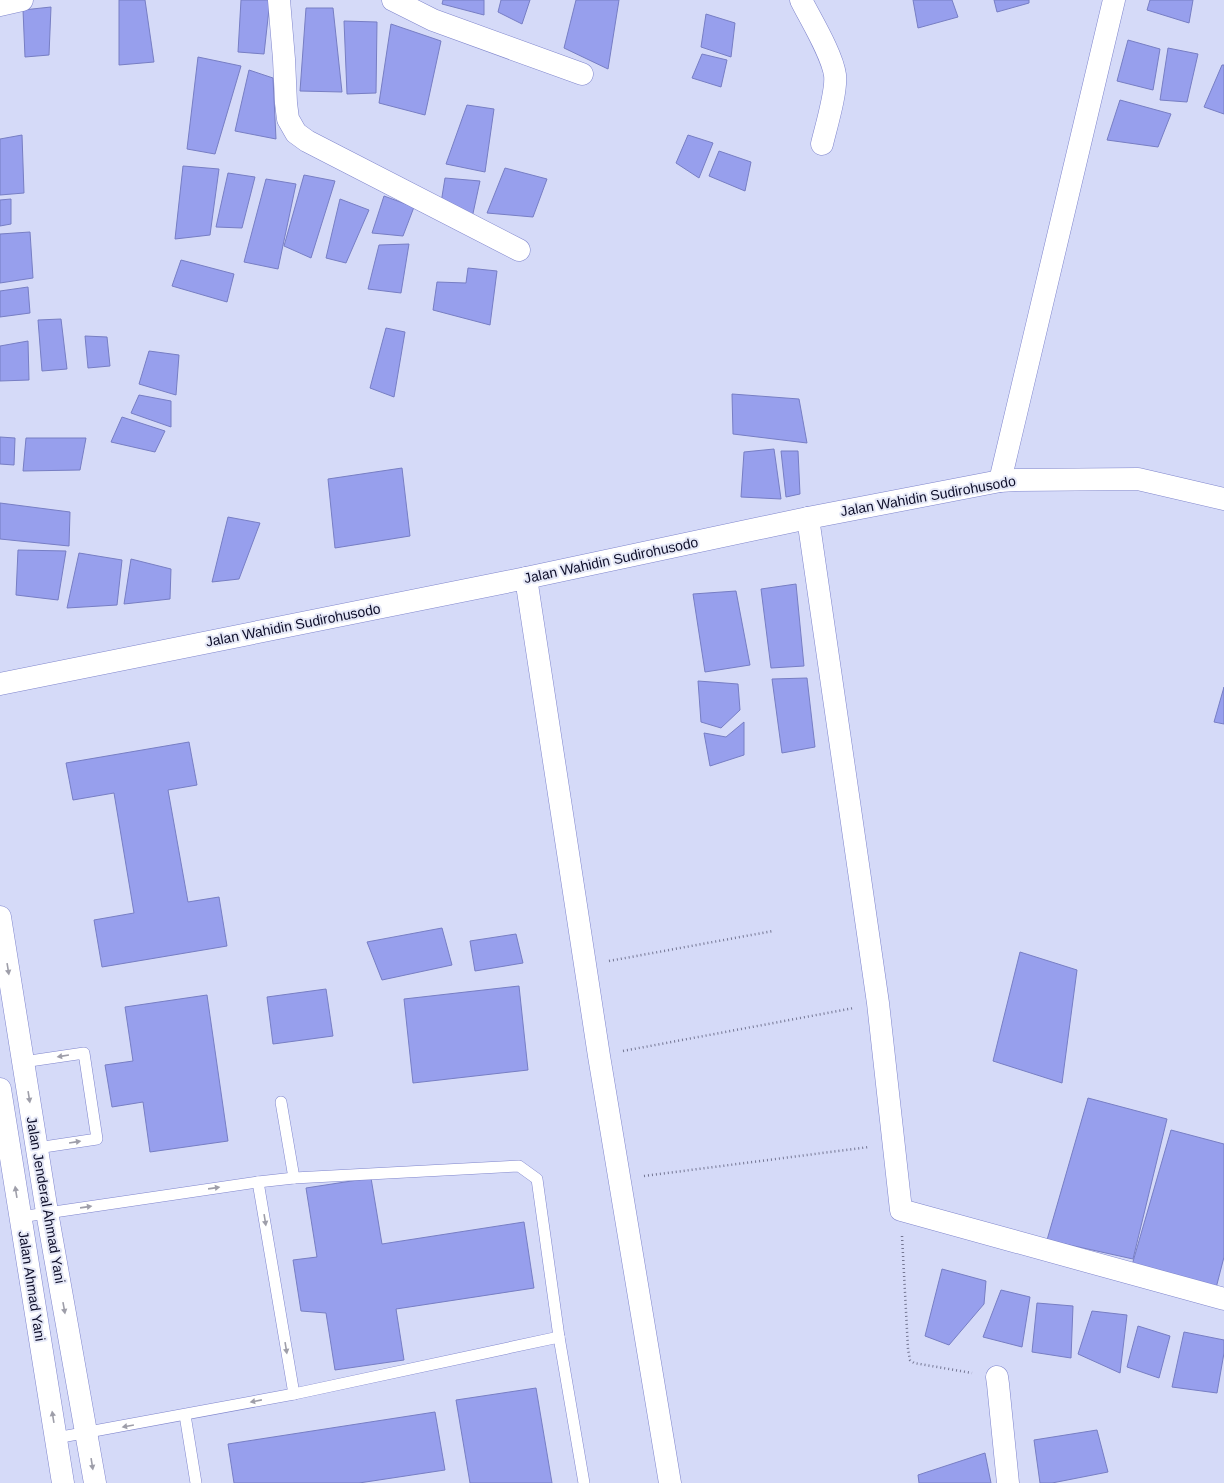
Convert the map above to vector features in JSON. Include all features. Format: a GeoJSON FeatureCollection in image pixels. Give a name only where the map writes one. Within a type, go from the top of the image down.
{"type":"FeatureCollection","features":[{"type":"Feature","properties":{"kind":"main road"},"geometry":{"type":"LineString","coordinates":[[0,5],[22,0]]}},
{"type":"Feature","properties":{"kind":"main road"},"geometry":{"type":"LineString","coordinates":[[279,0],[288,119],[296,133],[307,141],[519,250]]}},
{"type":"Feature","properties":{"kind":"main road"},"geometry":{"type":"LineString","coordinates":[[393,0],[433,20],[582,74]]}},
{"type":"Feature","properties":{"kind":"main road"},"geometry":{"type":"LineString","coordinates":[[801,0],[825,47],[833,65],[835,76],[835,87],[822,144]]}},
{"type":"Feature","properties":{"kind":"main road"},"geometry":{"type":"LineString","coordinates":[[1000,481],[1114,0]]}},
{"type":"Feature","properties":{"kind":"main road","name":"Jalan Wahidin Sudirohusodo"},"geometry":{"type":"LineString","coordinates":[[0,684],[526,578],[808,518],[1000,481],[1138,479],[1224,499]]}},
{"type":"Feature","properties":{"kind":"main road"},"geometry":{"type":"LineString","coordinates":[[808,518],[878,1003],[901,1210],[1224,1299]]}},
{"type":"Feature","properties":{"kind":"main road"},"geometry":{"type":"LineString","coordinates":[[526,578],[599,1056],[670,1483]]}},
{"type":"Feature","properties":{"kind":"main road","name":"Jalan Jenderal Ahmad Yani"},"geometry":{"type":"LineString","coordinates":[[0,917],[47,1212],[95,1483]]}},
{"type":"Feature","properties":{"kind":"main road","name":"Jalan Ahmad Yani"},"geometry":{"type":"LineString","coordinates":[[0,1089],[63,1483]]}},
{"type":"Feature","properties":{"kind":"main road"},"geometry":{"type":"LineString","coordinates":[[997,1377],[1008,1483]]}},
{"type":"Feature","properties":{"kind":"lane"},"geometry":{"type":"LineString","coordinates":[[23,1062],[84,1053],[97,1139],[37,1148]]}},
{"type":"Feature","properties":{"kind":"lane"},"geometry":{"type":"LineString","coordinates":[[281,1102],[294,1178]]}},
{"type":"Feature","properties":{"kind":"lane"},"geometry":{"type":"LineString","coordinates":[[20,1217],[294,1178],[519,1166],[538,1180],[559,1337],[584,1483]]}},
{"type":"Feature","properties":{"kind":"lane"},"geometry":{"type":"LineString","coordinates":[[258,1182],[294,1394]]}},
{"type":"Feature","properties":{"kind":"lane"},"geometry":{"type":"LineString","coordinates":[[56,1438],[294,1394],[559,1337]]}},
{"type":"Feature","properties":{"kind":"lane"},"geometry":{"type":"LineString","coordinates":[[185,1415],[196,1483]]}},
{"type":"Feature","properties":{"kind":"path"},"geometry":{"type":"LineString","coordinates":[[585,965],[773,931]]}},
{"type":"Feature","properties":{"kind":"path"},"geometry":{"type":"LineString","coordinates":[[599,1056],[878,1003]]}},
{"type":"Feature","properties":{"kind":"path"},"geometry":{"type":"LineString","coordinates":[[620,1180],[893,1144]]}},
{"type":"Feature","properties":{"kind":"path"},"geometry":{"type":"LineString","coordinates":[[901,1210],[908,1349],[910,1360],[914,1363],[997,1377]]}},
{"type":"Feature","properties":{"kind":"building"},"geometry":{"type":"Polygon","coordinates":[[[119,0],[145,0],[154,62],[119,65],[119,0]]]}},
{"type":"Feature","properties":{"kind":"building"},"geometry":{"type":"Polygon","coordinates":[[[241,0],[270,0],[264,54],[238,52],[241,0]]]}},
{"type":"Feature","properties":{"kind":"building"},"geometry":{"type":"Polygon","coordinates":[[[443,0],[484,0],[484,15],[442,4],[443,0]]]}},
{"type":"Feature","properties":{"kind":"building"},"geometry":{"type":"Polygon","coordinates":[[[501,0],[530,0],[522,24],[498,12],[501,0]]]}},
{"type":"Feature","properties":{"kind":"building"},"geometry":{"type":"Polygon","coordinates":[[[576,0],[619,0],[608,69],[564,48],[576,0]]]}},
{"type":"Feature","properties":{"kind":"building"},"geometry":{"type":"Polygon","coordinates":[[[913,0],[952,0],[958,17],[918,28],[913,0]]]}},
{"type":"Feature","properties":{"kind":"building"},"geometry":{"type":"Polygon","coordinates":[[[994,0],[1029,0],[1029,3],[997,12],[994,0]]]}},
{"type":"Feature","properties":{"kind":"building"},"geometry":{"type":"Polygon","coordinates":[[[1150,0],[1193,0],[1189,23],[1147,10],[1150,0]]]}},
{"type":"Feature","properties":{"kind":"building"},"geometry":{"type":"Polygon","coordinates":[[[51,7],[49,55],[25,57],[23,10],[51,7]]]}},
{"type":"Feature","properties":{"kind":"building"},"geometry":{"type":"Polygon","coordinates":[[[306,8],[333,8],[342,92],[300,91],[306,8]]]}},
{"type":"Feature","properties":{"kind":"building"},"geometry":{"type":"Polygon","coordinates":[[[706,14],[735,23],[731,57],[701,47],[706,14]]]}},
{"type":"Feature","properties":{"kind":"building"},"geometry":{"type":"Polygon","coordinates":[[[344,21],[377,22],[376,93],[347,94],[344,21]]]}},
{"type":"Feature","properties":{"kind":"building"},"geometry":{"type":"Polygon","coordinates":[[[391,24],[441,41],[425,115],[379,103],[391,24]]]}},
{"type":"Feature","properties":{"kind":"building"},"geometry":{"type":"Polygon","coordinates":[[[1128,40],[1160,49],[1153,90],[1117,81],[1128,40]]]}},
{"type":"Feature","properties":{"kind":"building"},"geometry":{"type":"Polygon","coordinates":[[[1168,48],[1198,54],[1187,102],[1160,100],[1168,48]]]}},
{"type":"Feature","properties":{"kind":"building"},"geometry":{"type":"Polygon","coordinates":[[[702,54],[727,60],[721,87],[692,78],[702,54]]]}},
{"type":"Feature","properties":{"kind":"building"},"geometry":{"type":"Polygon","coordinates":[[[198,57],[241,66],[215,154],[187,149],[198,57]]]}},
{"type":"Feature","properties":{"kind":"building"},"geometry":{"type":"Polygon","coordinates":[[[1222,65],[1224,65],[1224,114],[1204,107],[1222,65]]]}},
{"type":"Feature","properties":{"kind":"building"},"geometry":{"type":"Polygon","coordinates":[[[249,70],[273,78],[276,139],[235,131],[249,70]]]}},
{"type":"Feature","properties":{"kind":"building"},"geometry":{"type":"Polygon","coordinates":[[[1120,100],[1171,114],[1158,147],[1107,140],[1120,100]]]}},
{"type":"Feature","properties":{"kind":"building"},"geometry":{"type":"Polygon","coordinates":[[[467,105],[494,109],[485,172],[446,164],[467,105]]]}},
{"type":"Feature","properties":{"kind":"building"},"geometry":{"type":"Polygon","coordinates":[[[22,135],[24,193],[0,195],[0,139],[22,135]]]}},
{"type":"Feature","properties":{"kind":"building"},"geometry":{"type":"Polygon","coordinates":[[[688,135],[713,143],[699,178],[676,163],[688,135]]]}},
{"type":"Feature","properties":{"kind":"building"},"geometry":{"type":"Polygon","coordinates":[[[719,151],[751,162],[745,191],[709,176],[719,151]]]}},
{"type":"Feature","properties":{"kind":"building"},"geometry":{"type":"Polygon","coordinates":[[[183,166],[219,169],[210,235],[175,239],[183,166]]]}},
{"type":"Feature","properties":{"kind":"building"},"geometry":{"type":"Polygon","coordinates":[[[505,168],[547,179],[533,217],[487,213],[505,168]]]}},
{"type":"Feature","properties":{"kind":"building"},"geometry":{"type":"Polygon","coordinates":[[[228,173],[255,177],[242,228],[216,227],[228,173]]]}},
{"type":"Feature","properties":{"kind":"building"},"geometry":{"type":"Polygon","coordinates":[[[304,175],[335,181],[311,258],[284,246],[304,175]]]}},
{"type":"Feature","properties":{"kind":"building"},"geometry":{"type":"Polygon","coordinates":[[[445,178],[480,181],[472,218],[441,203],[445,178]]]}},
{"type":"Feature","properties":{"kind":"building"},"geometry":{"type":"Polygon","coordinates":[[[266,179],[296,184],[278,269],[244,262],[266,179]]]}},
{"type":"Feature","properties":{"kind":"building"},"geometry":{"type":"Polygon","coordinates":[[[384,196],[414,207],[403,236],[372,233],[384,196]]]}},
{"type":"Feature","properties":{"kind":"building"},"geometry":{"type":"Polygon","coordinates":[[[11,199],[11,224],[0,226],[0,200],[11,199]]]}},
{"type":"Feature","properties":{"kind":"building"},"geometry":{"type":"Polygon","coordinates":[[[340,199],[369,210],[346,263],[326,258],[340,199]]]}},
{"type":"Feature","properties":{"kind":"building"},"geometry":{"type":"Polygon","coordinates":[[[30,232],[33,278],[0,283],[0,234],[30,232]]]}},
{"type":"Feature","properties":{"kind":"building"},"geometry":{"type":"Polygon","coordinates":[[[409,244],[401,293],[368,289],[379,245],[409,244]]]}},
{"type":"Feature","properties":{"kind":"building"},"geometry":{"type":"Polygon","coordinates":[[[181,260],[234,274],[227,302],[172,286],[181,260]]]}},
{"type":"Feature","properties":{"kind":"building"},"geometry":{"type":"Polygon","coordinates":[[[468,268],[497,271],[490,325],[433,310],[437,282],[466,283],[468,268]]]}},
{"type":"Feature","properties":{"kind":"building"},"geometry":{"type":"Polygon","coordinates":[[[28,287],[30,313],[0,317],[0,291],[28,287]]]}},
{"type":"Feature","properties":{"kind":"building"},"geometry":{"type":"Polygon","coordinates":[[[61,319],[67,369],[42,371],[38,320],[61,319]]]}},
{"type":"Feature","properties":{"kind":"building"},"geometry":{"type":"Polygon","coordinates":[[[386,328],[405,332],[394,397],[370,388],[386,328]]]}},
{"type":"Feature","properties":{"kind":"building"},"geometry":{"type":"Polygon","coordinates":[[[85,336],[107,337],[110,366],[88,368],[85,336]]]}},
{"type":"Feature","properties":{"kind":"building"},"geometry":{"type":"Polygon","coordinates":[[[28,341],[29,380],[0,381],[0,346],[28,341]]]}},
{"type":"Feature","properties":{"kind":"building"},"geometry":{"type":"Polygon","coordinates":[[[149,351],[179,355],[176,395],[139,384],[149,351]]]}},
{"type":"Feature","properties":{"kind":"building"},"geometry":{"type":"Polygon","coordinates":[[[732,394],[799,399],[807,443],[733,434],[732,394]]]}},
{"type":"Feature","properties":{"kind":"building"},"geometry":{"type":"Polygon","coordinates":[[[139,395],[171,401],[171,427],[131,413],[139,395]]]}},
{"type":"Feature","properties":{"kind":"building"},"geometry":{"type":"Polygon","coordinates":[[[122,417],[165,431],[155,452],[111,442],[122,417]]]}},
{"type":"Feature","properties":{"kind":"building"},"geometry":{"type":"Polygon","coordinates":[[[0,437],[15,438],[14,465],[0,464],[0,437]]]}},
{"type":"Feature","properties":{"kind":"building"},"geometry":{"type":"Polygon","coordinates":[[[26,438],[86,438],[80,470],[23,471],[26,438]]]}},
{"type":"Feature","properties":{"kind":"building"},"geometry":{"type":"Polygon","coordinates":[[[774,449],[781,499],[741,497],[744,452],[774,449]]]}},
{"type":"Feature","properties":{"kind":"building"},"geometry":{"type":"Polygon","coordinates":[[[781,451],[798,451],[800,494],[786,497],[781,451]]]}},
{"type":"Feature","properties":{"kind":"building"},"geometry":{"type":"Polygon","coordinates":[[[402,468],[410,536],[335,548],[328,479],[402,468]]]}},
{"type":"Feature","properties":{"kind":"building"},"geometry":{"type":"Polygon","coordinates":[[[0,503],[70,512],[69,546],[0,539],[0,503]]]}},
{"type":"Feature","properties":{"kind":"building"},"geometry":{"type":"Polygon","coordinates":[[[228,517],[260,523],[239,579],[212,582],[228,517]]]}},
{"type":"Feature","properties":{"kind":"building"},"geometry":{"type":"Polygon","coordinates":[[[18,550],[66,551],[58,600],[16,595],[18,550]]]}},
{"type":"Feature","properties":{"kind":"building"},"geometry":{"type":"Polygon","coordinates":[[[79,553],[122,560],[117,605],[67,608],[79,553]]]}},
{"type":"Feature","properties":{"kind":"building"},"geometry":{"type":"Polygon","coordinates":[[[131,559],[171,569],[170,599],[124,604],[131,559]]]}},
{"type":"Feature","properties":{"kind":"building"},"geometry":{"type":"Polygon","coordinates":[[[796,584],[804,666],[771,668],[761,589],[796,584]]]}},
{"type":"Feature","properties":{"kind":"building"},"geometry":{"type":"Polygon","coordinates":[[[736,591],[750,665],[705,672],[693,594],[736,591]]]}},
{"type":"Feature","properties":{"kind":"building"},"geometry":{"type":"Polygon","coordinates":[[[807,678],[815,747],[782,753],[772,679],[807,678]]]}},
{"type":"Feature","properties":{"kind":"building"},"geometry":{"type":"Polygon","coordinates":[[[698,681],[738,684],[740,710],[721,728],[701,722],[698,681]]]}},
{"type":"Feature","properties":{"kind":"building"},"geometry":{"type":"Polygon","coordinates":[[[1224,687],[1224,724],[1214,722],[1224,687]]]}},
{"type":"Feature","properties":{"kind":"building"},"geometry":{"type":"Polygon","coordinates":[[[744,722],[744,755],[710,766],[704,733],[726,737],[744,722]]]}},
{"type":"Feature","properties":{"kind":"building"},"geometry":{"type":"Polygon","coordinates":[[[189,742],[197,785],[168,790],[188,902],[219,897],[227,946],[102,967],[94,920],[134,913],[114,793],[73,800],[66,763],[189,742]]]}},
{"type":"Feature","properties":{"kind":"building"},"geometry":{"type":"Polygon","coordinates":[[[442,928],[452,965],[382,980],[367,942],[442,928]]]}},
{"type":"Feature","properties":{"kind":"building"},"geometry":{"type":"Polygon","coordinates":[[[516,934],[523,963],[475,971],[470,941],[516,934]]]}},
{"type":"Feature","properties":{"kind":"building"},"geometry":{"type":"Polygon","coordinates":[[[1020,952],[1077,970],[1062,1083],[993,1061],[1020,952]]]}},
{"type":"Feature","properties":{"kind":"building"},"geometry":{"type":"Polygon","coordinates":[[[519,986],[528,1070],[413,1083],[404,999],[519,986]]]}},
{"type":"Feature","properties":{"kind":"building"},"geometry":{"type":"Polygon","coordinates":[[[326,989],[333,1036],[273,1044],[267,997],[326,989]]]}},
{"type":"Feature","properties":{"kind":"building"},"geometry":{"type":"Polygon","coordinates":[[[207,995],[228,1141],[150,1152],[143,1102],[112,1107],[105,1065],[133,1061],[125,1007],[207,995]]]}},
{"type":"Feature","properties":{"kind":"building"},"geometry":{"type":"Polygon","coordinates":[[[1088,1098],[1167,1119],[1133,1259],[1047,1240],[1088,1098]]]}},
{"type":"Feature","properties":{"kind":"building"},"geometry":{"type":"Polygon","coordinates":[[[1171,1130],[1224,1144],[1224,1257],[1215,1292],[1130,1272],[1171,1130]]]}},
{"type":"Feature","properties":{"kind":"building"},"geometry":{"type":"Polygon","coordinates":[[[371,1178],[382,1244],[524,1222],[534,1288],[396,1309],[404,1360],[335,1370],[326,1313],[301,1311],[293,1260],[317,1257],[306,1188],[371,1178]]]}},
{"type":"Feature","properties":{"kind":"building"},"geometry":{"type":"Polygon","coordinates":[[[942,1269],[986,1281],[984,1304],[949,1345],[925,1336],[942,1269]]]}},
{"type":"Feature","properties":{"kind":"building"},"geometry":{"type":"Polygon","coordinates":[[[1001,1290],[1030,1297],[1022,1347],[983,1337],[1001,1290]]]}},
{"type":"Feature","properties":{"kind":"building"},"geometry":{"type":"Polygon","coordinates":[[[1037,1303],[1073,1306],[1071,1358],[1032,1352],[1037,1303]]]}},
{"type":"Feature","properties":{"kind":"building"},"geometry":{"type":"Polygon","coordinates":[[[1092,1311],[1127,1315],[1120,1373],[1078,1354],[1092,1311]]]}},
{"type":"Feature","properties":{"kind":"building"},"geometry":{"type":"Polygon","coordinates":[[[1138,1326],[1170,1336],[1159,1378],[1127,1367],[1138,1326]]]}},
{"type":"Feature","properties":{"kind":"building"},"geometry":{"type":"Polygon","coordinates":[[[1184,1332],[1224,1340],[1224,1353],[1217,1393],[1172,1387],[1184,1332]]]}},
{"type":"Feature","properties":{"kind":"building"},"geometry":{"type":"Polygon","coordinates":[[[536,1388],[552,1483],[470,1483],[456,1400],[536,1388]]]}},
{"type":"Feature","properties":{"kind":"building"},"geometry":{"type":"Polygon","coordinates":[[[435,1412],[445,1470],[359,1483],[234,1483],[228,1444],[435,1412]]]}},
{"type":"Feature","properties":{"kind":"building"},"geometry":{"type":"Polygon","coordinates":[[[1097,1430],[1108,1472],[1052,1483],[1040,1483],[1034,1440],[1097,1430]]]}},
{"type":"Feature","properties":{"kind":"building"},"geometry":{"type":"Polygon","coordinates":[[[985,1453],[991,1483],[919,1483],[918,1475],[985,1453]]]}}]}
